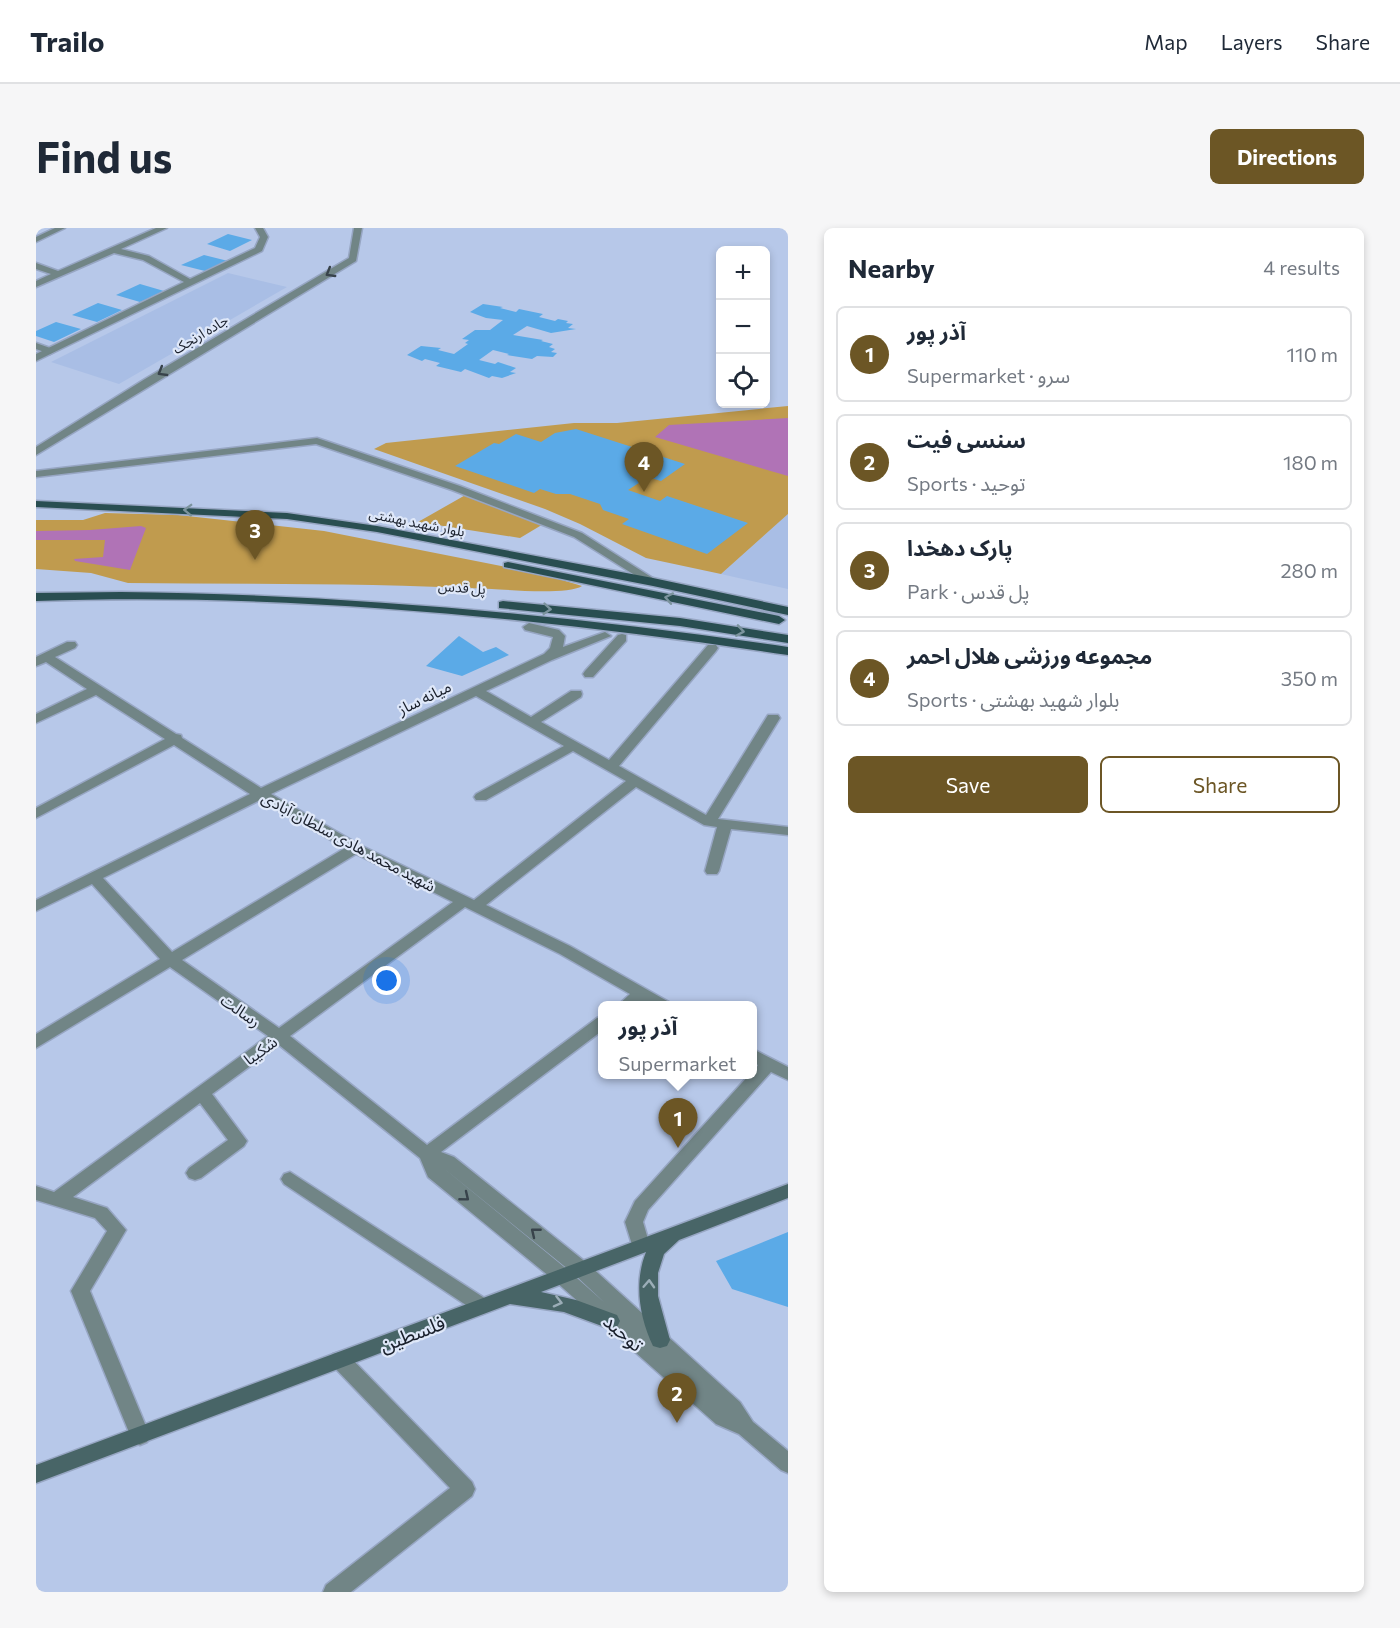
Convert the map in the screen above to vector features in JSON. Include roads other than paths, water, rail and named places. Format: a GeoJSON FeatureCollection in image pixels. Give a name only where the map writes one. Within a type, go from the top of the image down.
{"type":"FeatureCollection","features":[{"type":"Feature","properties":{"kind":"main road","name":"بلوار شهید بهشتی"},"geometry":{"type":"LineString","coordinates":[[36,504],[287,516],[376,529],[653,582],[788,611]]}},
{"type":"Feature","properties":{"kind":"main road","name":"پل قدس"},"geometry":{"type":"LineString","coordinates":[[247,513],[282,522],[387,539],[788,621]]}},
{"type":"Feature","properties":{"kind":"main road","name":"پل قدس"},"geometry":{"type":"LineString","coordinates":[[133,594],[149,589],[233,588],[495,604],[680,622],[788,639]]}},
{"type":"Feature","properties":{"kind":"main road","name":"پل قدس"},"geometry":{"type":"LineString","coordinates":[[36,597],[133,594],[239,596],[490,614],[689,636],[788,651]]}},
{"type":"Feature","properties":{"kind":"main road"},"geometry":{"type":"LineString","coordinates":[[36,606],[107,603],[233,606],[529,627],[712,648],[788,660]]}},
{"type":"Feature","properties":{"kind":"main road","name":"فلسطین"},"geometry":{"type":"LineString","coordinates":[[36,1474],[788,1191]]}},
{"type":"Feature","properties":{"kind":"main road"},"geometry":{"type":"LineString","coordinates":[[660,1341],[649,1309],[648,1279],[656,1250],[677,1233]]}},
{"type":"Feature","properties":{"kind":"main road"},"geometry":{"type":"LineString","coordinates":[[504,1298],[538,1297],[575,1306],[610,1320]]}},
{"type":"Feature","properties":{"kind":"street"},"geometry":{"type":"LineString","coordinates":[[36,240],[61,228]]}},
{"type":"Feature","properties":{"kind":"street"},"geometry":{"type":"LineString","coordinates":[[36,284],[163,228]]}},
{"type":"Feature","properties":{"kind":"street"},"geometry":{"type":"LineString","coordinates":[[36,358],[260,249],[264,237],[259,228]]}},
{"type":"Feature","properties":{"kind":"street","name":"جاده ارنجک"},"geometry":{"type":"LineString","coordinates":[[36,452],[148,381],[353,259],[358,228]]}},
{"type":"Feature","properties":{"kind":"street"},"geometry":{"type":"LineString","coordinates":[[113,250],[146,258],[191,283]]}},
{"type":"Feature","properties":{"kind":"street"},"geometry":{"type":"LineString","coordinates":[[36,266],[60,274]]}},
{"type":"Feature","properties":{"kind":"street"},"geometry":{"type":"LineString","coordinates":[[36,346],[50,351]]}},
{"type":"Feature","properties":{"kind":"street"},"geometry":{"type":"LineString","coordinates":[[36,474],[317,441],[456,488],[578,535],[653,582]]}},
{"type":"Feature","properties":{"kind":"street"},"geometry":{"type":"LineString","coordinates":[[529,627],[559,636],[556,649],[548,657]]}},
{"type":"Feature","properties":{"kind":"street","name":"میانه ساز"},"geometry":{"type":"LineString","coordinates":[[36,906],[260,794],[476,691],[548,657],[604,636]]}},
{"type":"Feature","properties":{"kind":"street"},"geometry":{"type":"LineString","coordinates":[[589,674],[621,638]]}},
{"type":"Feature","properties":{"kind":"street"},"geometry":{"type":"LineString","coordinates":[[41,659],[71,645]]}},
{"type":"Feature","properties":{"kind":"street"},"geometry":{"type":"LineString","coordinates":[[611,767],[712,648]]}},
{"type":"Feature","properties":{"kind":"street","name":"شهید محمد هادی سلطان آبادی"},"geometry":{"type":"LineString","coordinates":[[41,659],[97,689],[260,794],[355,848],[565,950],[656,1001]]}},
{"type":"Feature","properties":{"kind":"street"},"geometry":{"type":"LineString","coordinates":[[36,719],[97,689]]}},
{"type":"Feature","properties":{"kind":"street"},"geometry":{"type":"LineString","coordinates":[[476,691],[709,822],[788,831]]}},
{"type":"Feature","properties":{"kind":"street"},"geometry":{"type":"LineString","coordinates":[[532,722],[576,694]]}},
{"type":"Feature","properties":{"kind":"street"},"geometry":{"type":"LineString","coordinates":[[709,822],[773,718]]}},
{"type":"Feature","properties":{"kind":"street"},"geometry":{"type":"LineString","coordinates":[[36,814],[176,738]]}},
{"type":"Feature","properties":{"kind":"street"},"geometry":{"type":"LineString","coordinates":[[481,797],[573,746]]}},
{"type":"Feature","properties":{"kind":"street","name":"شکیبا"},"geometry":{"type":"LineString","coordinates":[[56,1200],[279,1036],[469,904],[635,781]]}},
{"type":"Feature","properties":{"kind":"street"},"geometry":{"type":"LineString","coordinates":[[712,871],[725,824]]}},
{"type":"Feature","properties":{"kind":"street"},"geometry":{"type":"LineString","coordinates":[[36,1042],[169,959],[355,848]]}},
{"type":"Feature","properties":{"kind":"street","name":"رسالت"},"geometry":{"type":"LineString","coordinates":[[94,877],[169,959],[279,1036],[427,1154],[448,1162],[581,1269]]}},
{"type":"Feature","properties":{"kind":"street"},"geometry":{"type":"LineString","coordinates":[[630,1001],[641,993]]}},
{"type":"Feature","properties":{"kind":"street"},"geometry":{"type":"LineString","coordinates":[[427,1154],[598,1026]]}},
{"type":"Feature","properties":{"kind":"street"},"geometry":{"type":"LineString","coordinates":[[757,1057],[788,1074]]}},
{"type":"Feature","properties":{"kind":"street"},"geometry":{"type":"LineString","coordinates":[[757,1078],[770,1064]]}},
{"type":"Feature","properties":{"kind":"street"},"geometry":{"type":"LineString","coordinates":[[641,1246],[634,1222],[641,1206],[756,1079]]}},
{"type":"Feature","properties":{"kind":"street"},"geometry":{"type":"LineString","coordinates":[[195,1173],[238,1141],[202,1093]]}},
{"type":"Feature","properties":{"kind":"street","name":"رسالت"},"geometry":{"type":"LineString","coordinates":[[427,1154],[434,1172],[561,1276]]}},
{"type":"Feature","properties":{"kind":"street"},"geometry":{"type":"LineString","coordinates":[[290,1179],[482,1306]]}},
{"type":"Feature","properties":{"kind":"street"},"geometry":{"type":"LineString","coordinates":[[36,1193],[101,1213],[117,1230],[80,1291],[140,1436]]}},
{"type":"Feature","properties":{"kind":"street","name":"توحید"},"geometry":{"type":"LineString","coordinates":[[581,1269],[733,1408],[746,1428],[788,1464]]}},
{"type":"Feature","properties":{"kind":"street","name":"توحید"},"geometry":{"type":"LineString","coordinates":[[561,1276],[723,1418],[746,1428]]}},
{"type":"Feature","properties":{"kind":"street"},"geometry":{"type":"LineString","coordinates":[[334,1592],[465,1489],[340,1360]]}},
{"type":"Feature","properties":{"kind":"place","name":"مجموعه ورزشی هلال احمر"},"geometry":{"type":"Point","coordinates":[644,492]}},
{"type":"Feature","properties":{"kind":"place","name":"پارک دهخدا"},"geometry":{"type":"Point","coordinates":[255,560]}},
{"type":"Feature","properties":{"kind":"place","name":"آذر پور"},"geometry":{"type":"Point","coordinates":[678,1148]}},
{"type":"Feature","properties":{"kind":"place","name":"سنسی فیت"},"geometry":{"type":"Point","coordinates":[677,1423]}}]}
